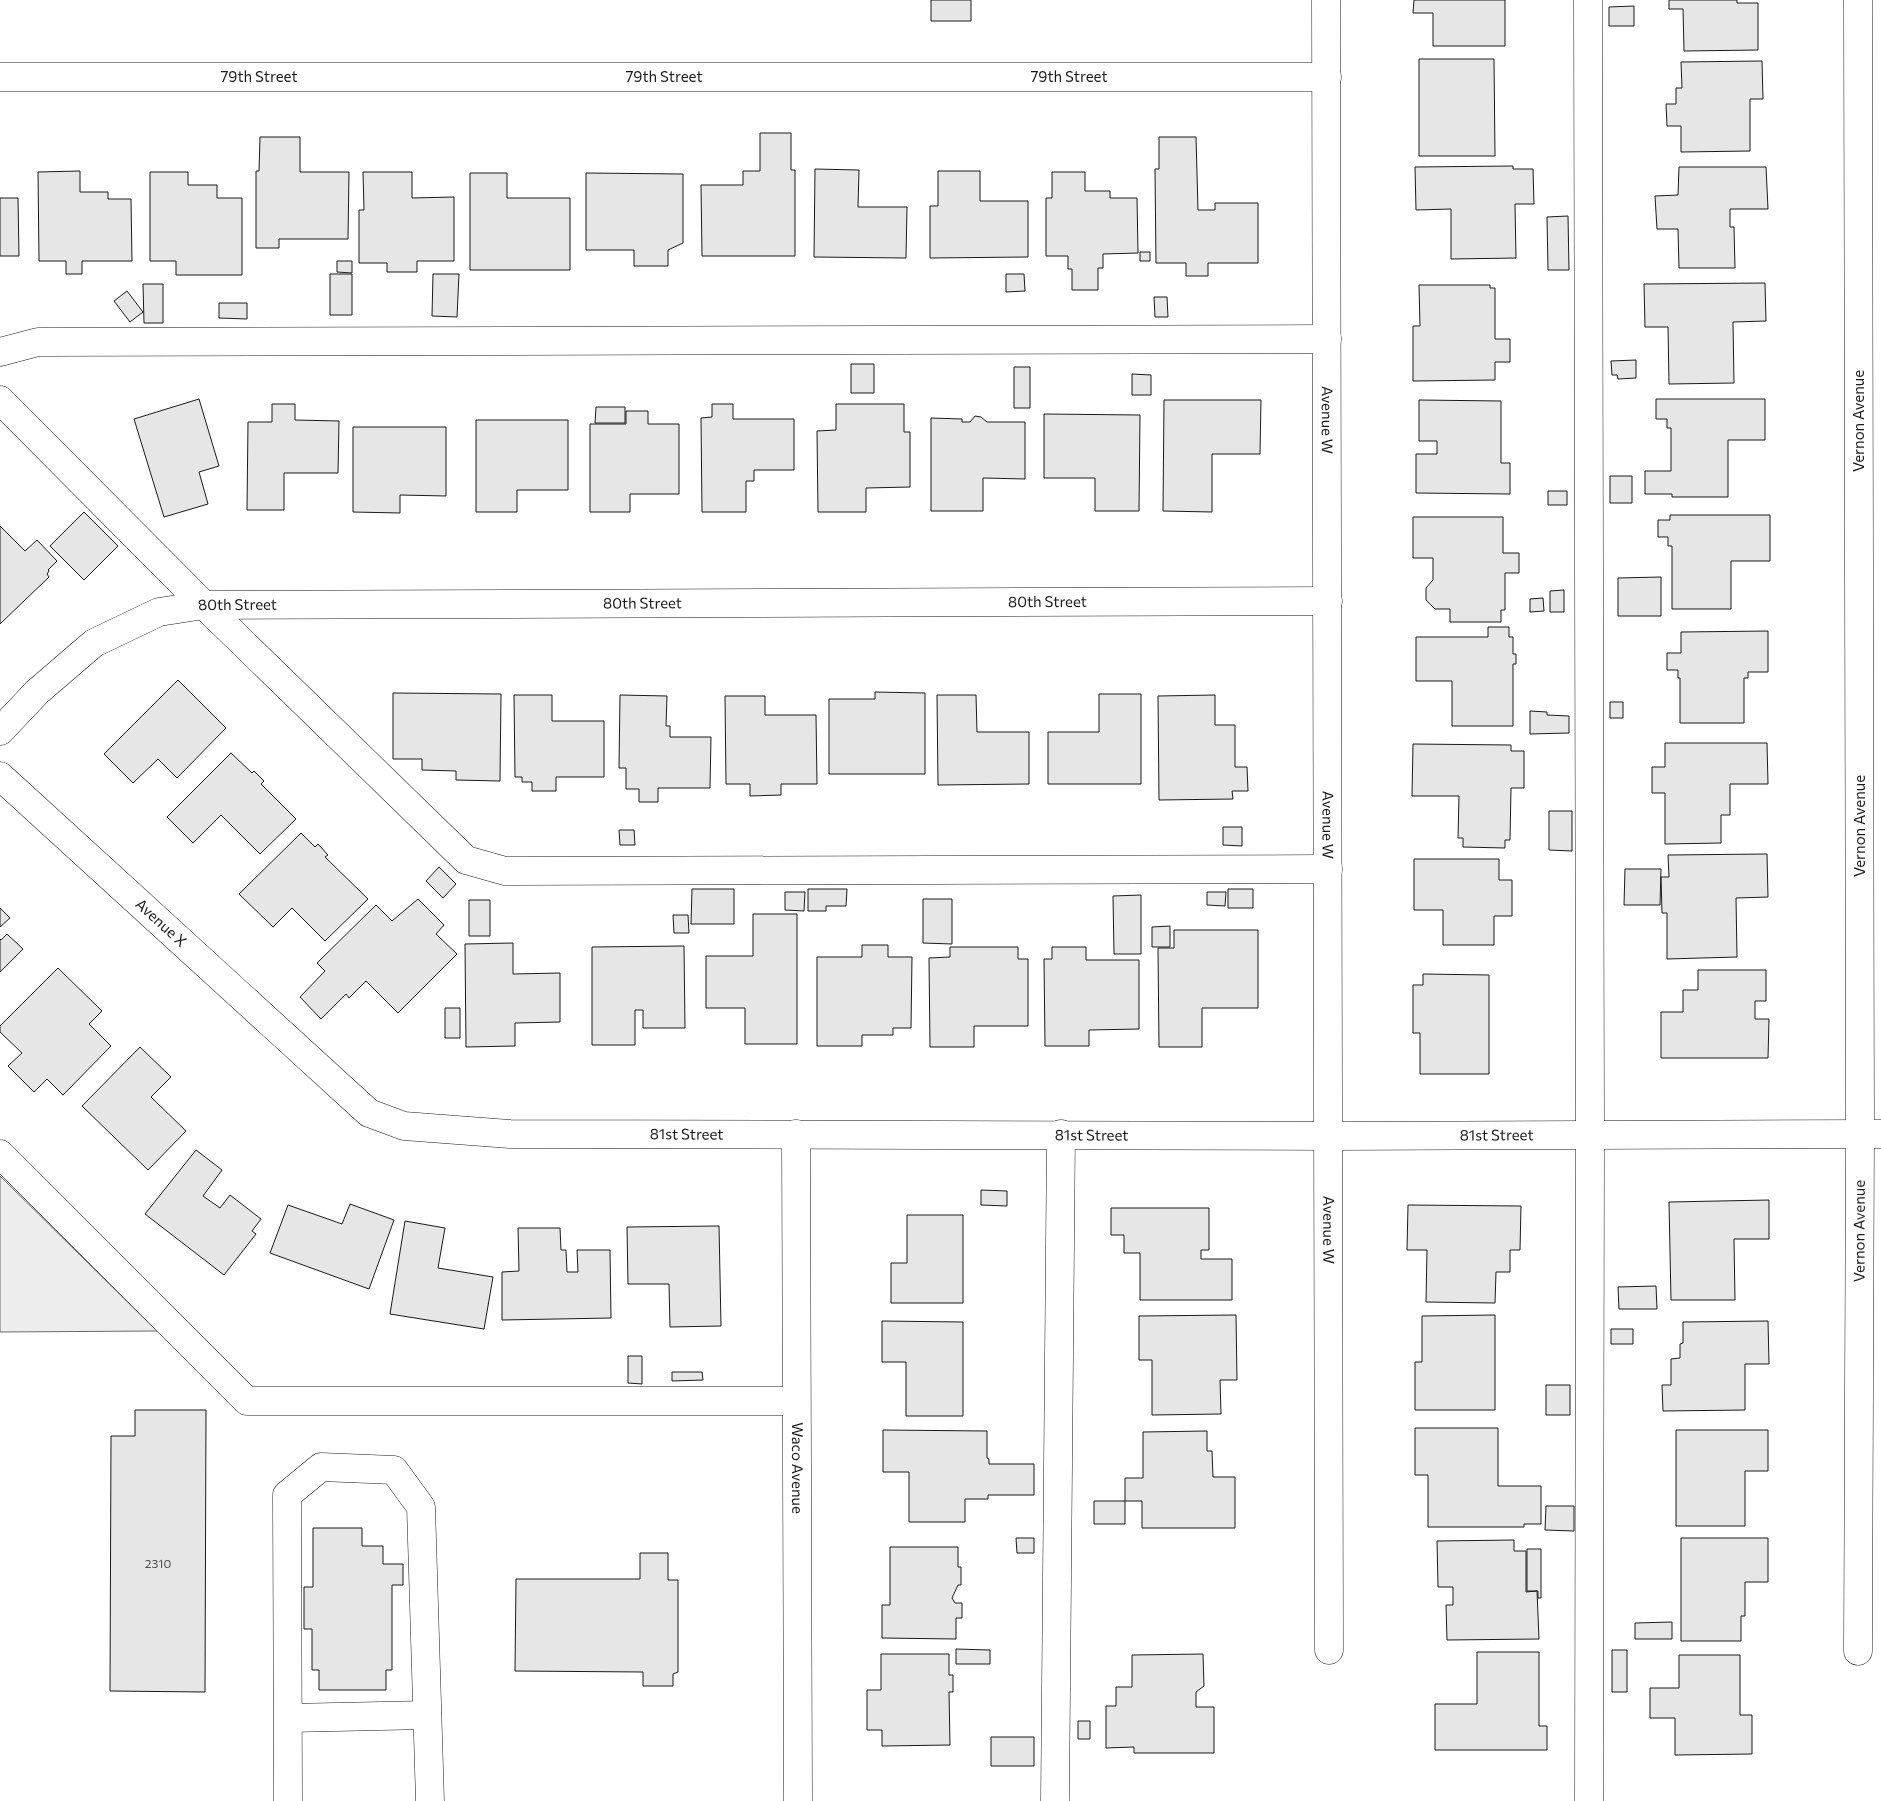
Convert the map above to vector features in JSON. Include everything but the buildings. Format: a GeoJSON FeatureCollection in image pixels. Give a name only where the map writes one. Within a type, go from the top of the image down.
{"type":"FeatureCollection","features":[{"type":"Feature","properties":{"kind":"street","name":"Avenue W"},"geometry":{"type":"LineString","coordinates":[[1326,0],[1329,1650]]}},
{"type":"Feature","properties":{"kind":"street"},"geometry":{"type":"LineString","coordinates":[[1588,0],[1589,1801]]}},
{"type":"Feature","properties":{"kind":"street","name":"Vernon Avenue"},"geometry":{"type":"LineString","coordinates":[[1858,0],[1871,1134],[1858,1651]]}},
{"type":"Feature","properties":{"kind":"street","name":"79th Street"},"geometry":{"type":"LineString","coordinates":[[0,77],[1327,77]]}},
{"type":"Feature","properties":{"kind":"street"},"geometry":{"type":"LineString","coordinates":[[0,352],[38,342],[1327,339]]}},
{"type":"Feature","properties":{"kind":"street"},"geometry":{"type":"LineString","coordinates":[[0,400],[204,605],[466,860],[505,871],[1328,869]]}},
{"type":"Feature","properties":{"kind":"street","name":"80th Street"},"geometry":{"type":"LineString","coordinates":[[0,731],[37,692],[94,643],[160,612],[204,605],[1328,601]]}},
{"type":"Feature","properties":{"kind":"street","name":"Avenue X"},"geometry":{"type":"LineString","coordinates":[[0,776],[322,1070]]}},
{"type":"Feature","properties":{"kind":"street","name":"81st Street"},"geometry":{"type":"LineString","coordinates":[[322,1070],[368,1112],[404,1126],[510,1134],[1590,1136],[1871,1134]]}},
{"type":"Feature","properties":{"kind":"street","name":"Waco Avenue"},"geometry":{"type":"LineString","coordinates":[[796,1134],[798,1801]]}},
{"type":"Feature","properties":{"kind":"street"},"geometry":{"type":"LineString","coordinates":[[1055,1801],[1061,1134]]}},
{"type":"Feature","properties":{"kind":"street"},"geometry":{"type":"LineString","coordinates":[[0,1154],[247,1401],[796,1401]]}},
{"type":"Feature","properties":{"kind":"street"},"geometry":{"type":"LineString","coordinates":[[288,1801],[287,1495],[321,1467],[394,1470],[421,1507],[430,1801]]}},
{"type":"Feature","properties":{"kind":"street"},"geometry":{"type":"LineString","coordinates":[[289,1718],[427,1715]]}},
{"type":"Feature","properties":{"kind":"shaded area"},"geometry":{"type":"Polygon","coordinates":[[[0,1176],[157,1331],[0,1332],[0,1176]]]}}]}
